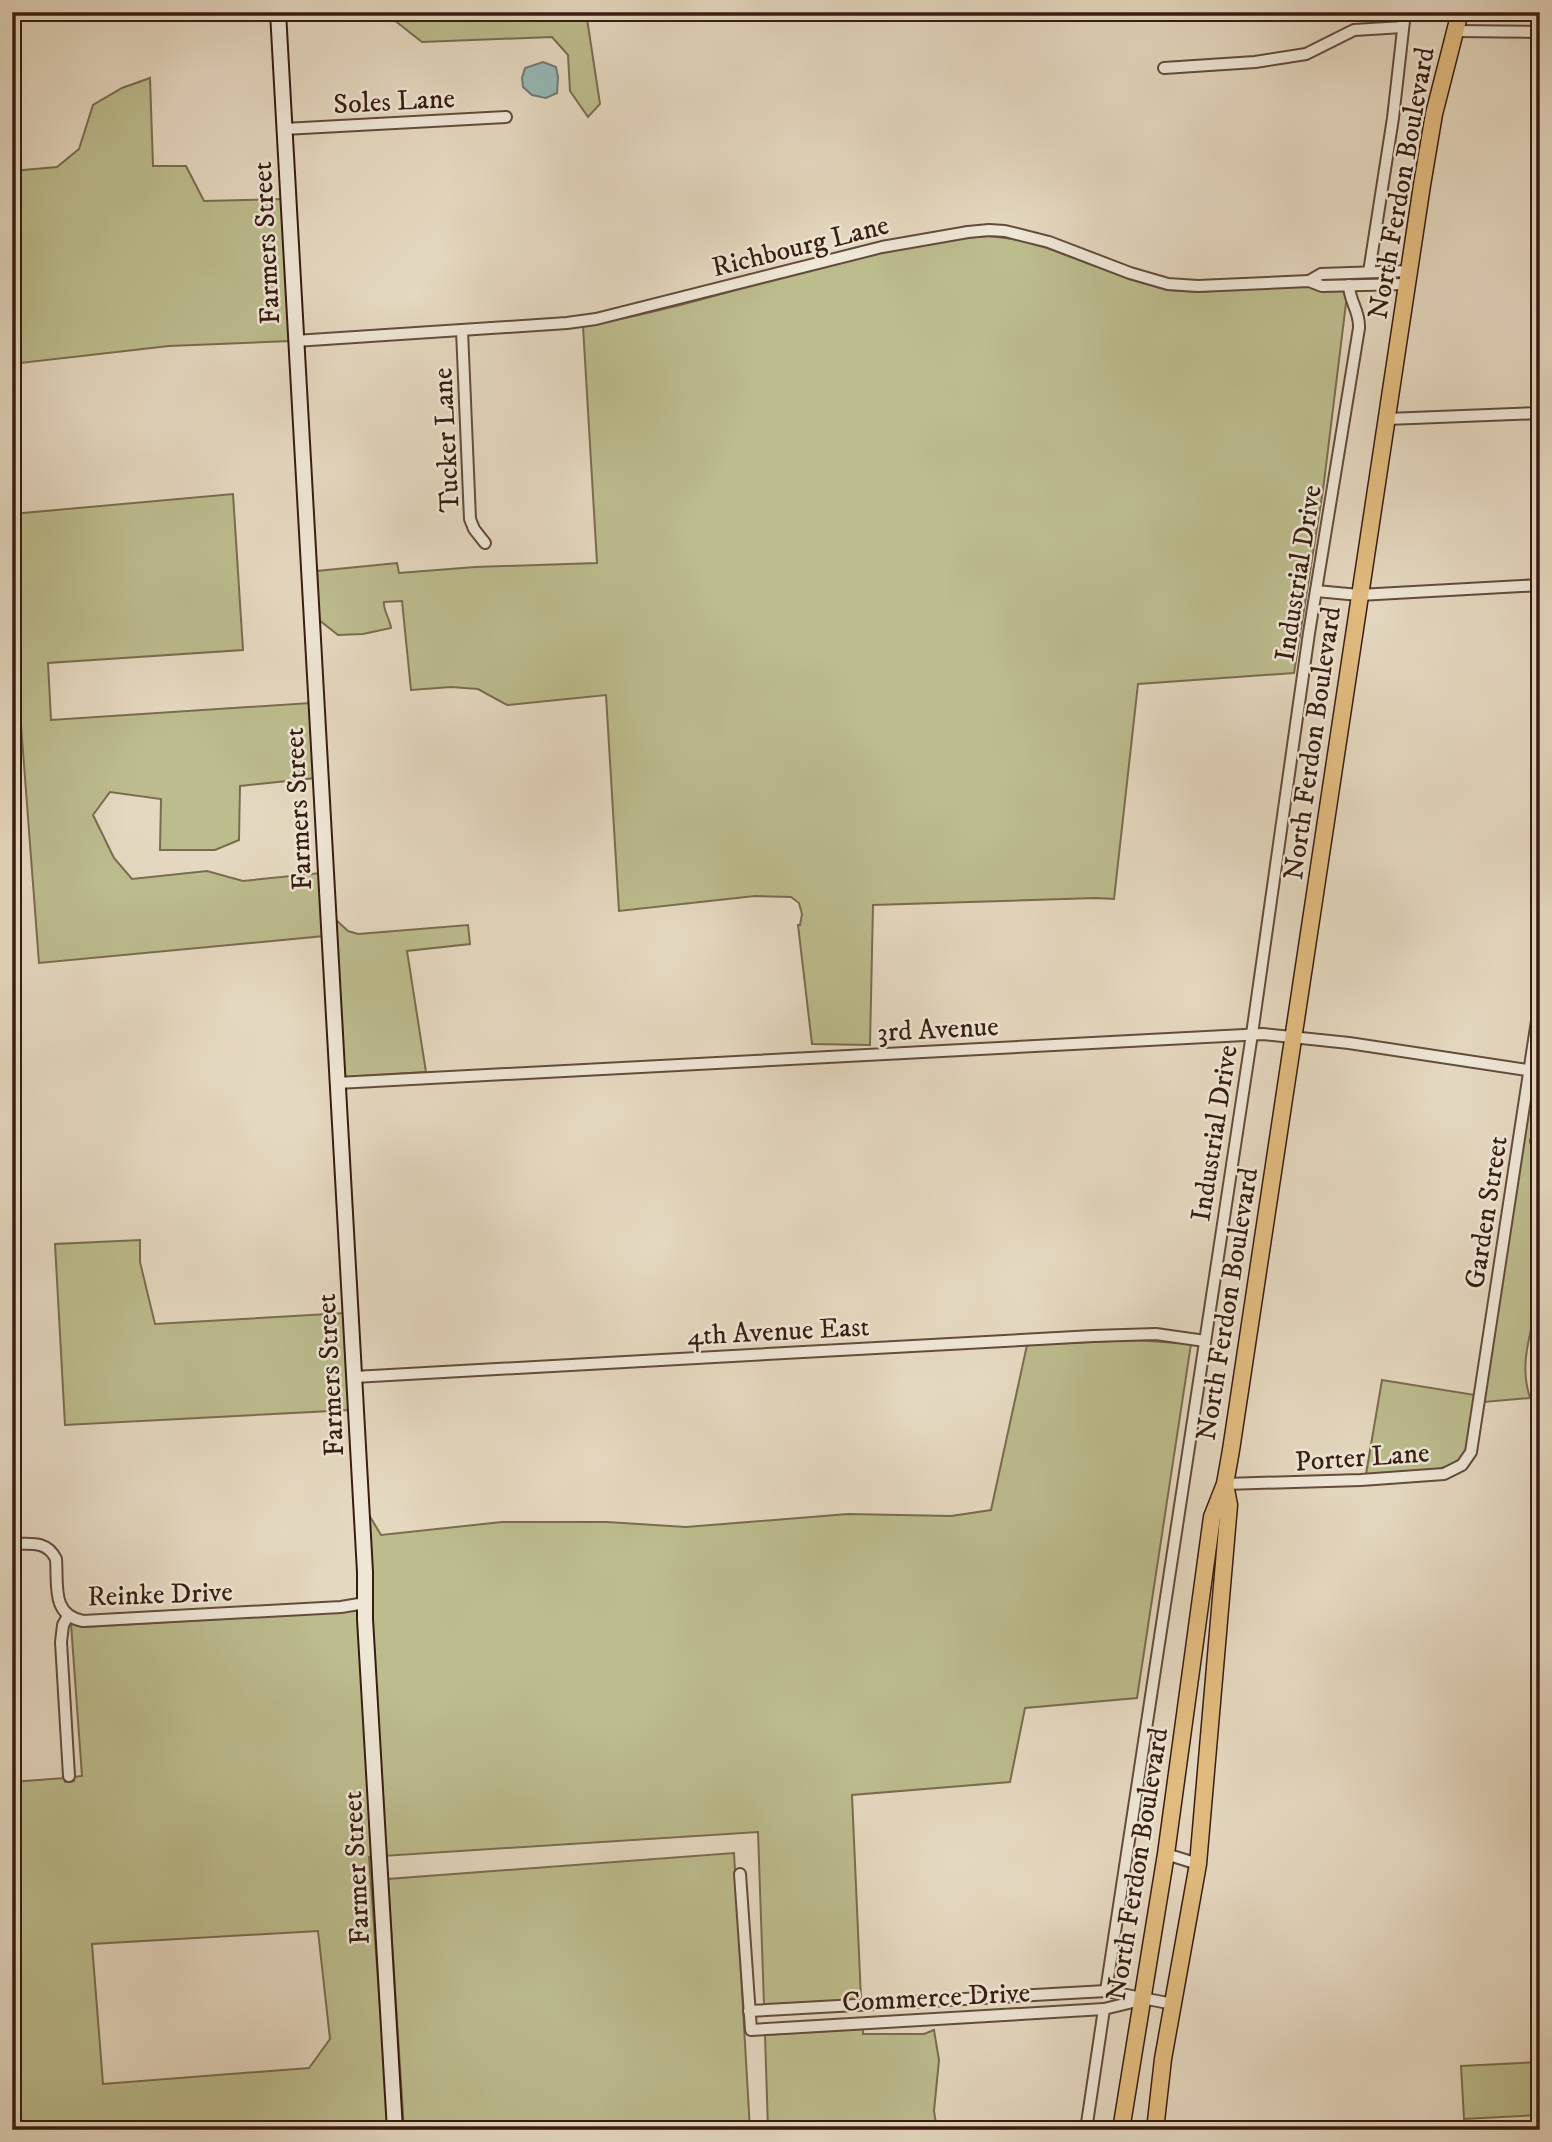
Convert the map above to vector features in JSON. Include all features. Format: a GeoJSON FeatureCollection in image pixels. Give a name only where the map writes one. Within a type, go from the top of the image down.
{"type":"FeatureCollection","features":[{"type":"Feature","properties":{"kind":"main road","name":"North Ferdon Boulevard"},"geometry":{"type":"LineString","coordinates":[[1121,2130],[1166,1854],[1212,1517],[1225,1484],[1434,114],[1460,12]]}},
{"type":"Feature","properties":{"kind":"main road","name":"North Ferdon Boulevard"},"geometry":{"type":"LineString","coordinates":[[1154,2130],[1163,2059],[1198,1864],[1229,1505],[1225,1484]]}},
{"type":"Feature","properties":{"kind":"street","name":"Farmers Street"},"geometry":{"type":"LineString","coordinates":[[278,12],[365,1603]]}},
{"type":"Feature","properties":{"kind":"street"},"geometry":{"type":"LineString","coordinates":[[1369,272],[1393,118],[1405,12]]}},
{"type":"Feature","properties":{"kind":"street"},"geometry":{"type":"LineString","coordinates":[[1164,68],[1255,62],[1306,54],[1354,30],[1403,27]]}},
{"type":"Feature","properties":{"kind":"street"},"geometry":{"type":"LineString","coordinates":[[1454,31],[1540,32]]}},
{"type":"Feature","properties":{"kind":"street","name":"Soles Lane"},"geometry":{"type":"LineString","coordinates":[[284,129],[506,117]]}},
{"type":"Feature","properties":{"kind":"street","name":"Richbourg Lane"},"geometry":{"type":"LineString","coordinates":[[295,341],[567,323],[882,247],[989,230],[1049,242],[1130,273],[1168,284],[1198,286],[1309,281],[1322,286],[1408,277]]}},
{"type":"Feature","properties":{"kind":"street","name":"Richbourg Lane"},"geometry":{"type":"LineString","coordinates":[[1309,281],[1321,274],[1369,272],[1408,277]]}},
{"type":"Feature","properties":{"kind":"street","name":"Industrial Drive"},"geometry":{"type":"LineString","coordinates":[[1106,1991],[1252,1034],[1316,591],[1359,327],[1360,316],[1350,298],[1349,285]]}},
{"type":"Feature","properties":{"kind":"street","name":"Tucker Lane"},"geometry":{"type":"LineString","coordinates":[[463,330],[469,511],[474,529],[485,543]]}},
{"type":"Feature","properties":{"kind":"street"},"geometry":{"type":"LineString","coordinates":[[1387,419],[1540,413]]}},
{"type":"Feature","properties":{"kind":"street"},"geometry":{"type":"LineString","coordinates":[[1316,591],[1359,595],[1540,585]]}},
{"type":"Feature","properties":{"kind":"street","name":"Garden Street"},"geometry":{"type":"LineString","coordinates":[[1475,1430],[1535,1071],[1540,1000]]}},
{"type":"Feature","properties":{"kind":"street","name":"3rd Avenue"},"geometry":{"type":"LineString","coordinates":[[337,1083],[1252,1034],[1349,1043],[1535,1071]]}},
{"type":"Feature","properties":{"kind":"street","name":"4th Avenue East"},"geometry":{"type":"LineString","coordinates":[[354,1377],[1093,1336],[1156,1334],[1205,1341]]}},
{"type":"Feature","properties":{"kind":"street","name":"Porter Lane"},"geometry":{"type":"LineString","coordinates":[[1225,1484],[1361,1480],[1444,1474],[1466,1461],[1471,1452],[1475,1430]]}},
{"type":"Feature","properties":{"kind":"street","name":"Reinke Drive"},"geometry":{"type":"LineString","coordinates":[[12,1544],[37,1544],[46,1546],[53,1552],[61,1608],[68,1616],[83,1621],[327,1608],[365,1603]]}},
{"type":"Feature","properties":{"kind":"street","name":"Farmer Street"},"geometry":{"type":"LineString","coordinates":[[365,1603],[395,2130]]}},
{"type":"Feature","properties":{"kind":"street"},"geometry":{"type":"LineString","coordinates":[[68,1616],[61,1642],[69,1776]]}},
{"type":"Feature","properties":{"kind":"street"},"geometry":{"type":"LineString","coordinates":[[1166,1854],[1198,1864]]}},
{"type":"Feature","properties":{"kind":"street","name":"Commerce Drive"},"geometry":{"type":"LineString","coordinates":[[740,1874],[751,2030],[1104,2009],[1141,2000]]}},
{"type":"Feature","properties":{"kind":"street","name":"Commerce Drive"},"geometry":{"type":"LineString","coordinates":[[749,2011],[1106,1991],[1141,2000],[1173,2004]]}},
{"type":"Feature","properties":{"kind":"street"},"geometry":{"type":"LineString","coordinates":[[1030,1996],[1031,2013]]}},
{"type":"Feature","properties":{"kind":"street"},"geometry":{"type":"LineString","coordinates":[[885,2004],[886,2022]]}},
{"type":"Feature","properties":{"kind":"street"},"geometry":{"type":"LineString","coordinates":[[1086,2130],[1104,2009]]}},
{"type":"Feature","properties":{"kind":"green space"},"geometry":{"type":"Polygon","coordinates":[[[391,12],[586,12],[600,104],[588,117],[570,91],[568,55],[552,37],[422,42],[394,20],[391,12]]]}},
{"type":"Feature","properties":{"kind":"green space"},"geometry":{"type":"Polygon","coordinates":[[[150,78],[153,166],[186,166],[204,201],[283,199],[290,341],[169,346],[12,364],[12,171],[57,167],[79,149],[93,105],[122,88],[150,78]]]}},
{"type":"Feature","properties":{"kind":"green space"},"geometry":{"type":"Polygon","coordinates":[[[989,236],[1021,240],[1167,290],[1198,292],[1313,285],[1348,287],[1323,490],[1294,673],[1138,684],[1114,899],[873,905],[870,1045],[812,1044],[798,925],[802,914],[799,903],[791,897],[755,896],[619,911],[606,695],[507,705],[478,689],[451,687],[411,690],[402,601],[384,602],[391,628],[363,634],[338,635],[319,620],[317,571],[397,563],[399,573],[475,567],[597,563],[583,326],[684,304],[886,251],[989,236]]]}},
{"type":"Feature","properties":{"kind":"green space"},"geometry":{"type":"Polygon","coordinates":[[[233,494],[243,650],[48,663],[51,720],[310,703],[315,778],[240,786],[239,840],[215,850],[160,850],[161,799],[110,792],[93,815],[114,858],[132,879],[207,871],[243,881],[320,873],[324,936],[39,963],[12,606],[12,514],[233,494]]]}},
{"type":"Feature","properties":{"kind":"green space"},"geometry":{"type":"Polygon","coordinates":[[[333,917],[348,931],[358,934],[468,925],[470,944],[407,951],[426,1072],[342,1077],[333,917]]]}},
{"type":"Feature","properties":{"kind":"green space"},"geometry":{"type":"Polygon","coordinates":[[[1533,1077],[1540,1078],[1540,1260],[1539,1288],[1525,1369],[1530,1398],[1484,1402],[1533,1077]]]}},
{"type":"Feature","properties":{"kind":"green space"},"geometry":{"type":"Polygon","coordinates":[[[140,1240],[140,1262],[155,1324],[345,1313],[350,1410],[65,1425],[55,1244],[140,1240]]]}},
{"type":"Feature","properties":{"kind":"green space"},"geometry":{"type":"Polygon","coordinates":[[[1134,1340],[1191,1344],[1137,1698],[1025,1708],[1010,1782],[852,1795],[861,1999],[764,2005],[758,1832],[383,1856],[370,1619],[369,1515],[381,1535],[502,1522],[607,1522],[686,1527],[848,1514],[951,1516],[991,1510],[1027,1345],[1134,1340]]]}},
{"type":"Feature","properties":{"kind":"green space"},"geometry":{"type":"Polygon","coordinates":[[[1382,1380],[1475,1395],[1470,1436],[1467,1449],[1461,1458],[1451,1465],[1422,1472],[1366,1474],[1382,1380]]]}},
{"type":"Feature","properties":{"kind":"green space"},"geometry":{"type":"Polygon","coordinates":[[[1534,1436],[1540,1436],[1540,1465],[1532,1465],[1534,1436]]]}},
{"type":"Feature","properties":{"kind":"green space"},"geometry":{"type":"Polygon","coordinates":[[[360,1609],[373,1857],[369,1857],[389,2130],[12,2130],[12,1782],[64,1778],[65,1782],[82,1776],[71,1624],[83,1627],[360,1609]],[[318,1931],[92,1944],[103,2084],[309,2068],[330,2039],[318,1931]]]}},
{"type":"Feature","properties":{"kind":"green space"},"geometry":{"type":"Polygon","coordinates":[[[734,1853],[750,2130],[404,2130],[388,1879],[734,1853]]]}},
{"type":"Feature","properties":{"kind":"green space"},"geometry":{"type":"Polygon","coordinates":[[[863,2029],[863,2034],[924,2034],[934,2030],[939,2060],[934,2111],[937,2130],[768,2130],[765,2035],[863,2029]]]}},
{"type":"Feature","properties":{"kind":"green space"},"geometry":{"type":"Polygon","coordinates":[[[1540,2062],[1540,2115],[1464,2119],[1461,2066],[1540,2062]]]}},
{"type":"Feature","properties":{"kind":"water"},"geometry":{"type":"Polygon","coordinates":[[[543,62],[556,67],[558,77],[557,93],[546,98],[532,95],[523,87],[522,78],[525,68],[543,62]]]}}]}
